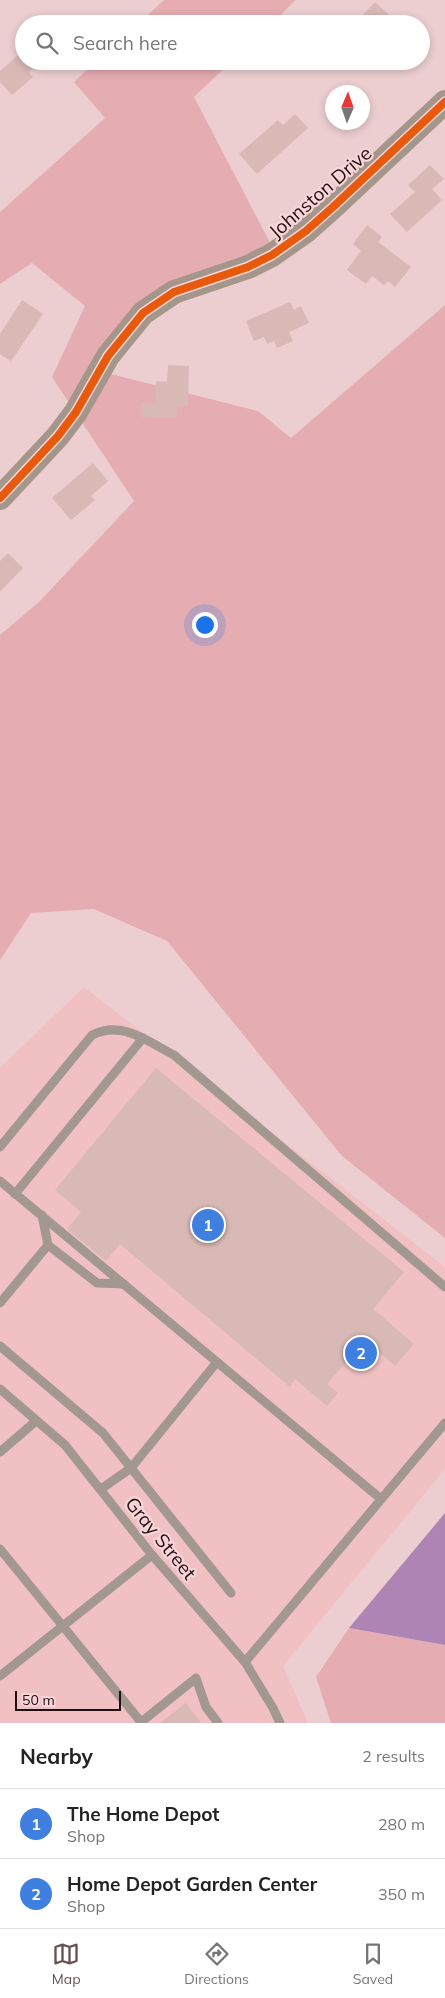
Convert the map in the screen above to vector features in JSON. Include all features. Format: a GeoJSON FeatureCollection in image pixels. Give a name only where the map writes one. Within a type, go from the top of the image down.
{"type":"FeatureCollection","features":[{"type":"Feature","properties":{"kind":"street","name":"Johnston Drive"},"geometry":{"type":"LineString","coordinates":[[0,498],[58,436],[76,412],[108,356],[143,313],[174,292],[248,267],[272,255],[306,231],[334,207],[445,102]]}},
{"type":"Feature","properties":{"kind":"lane"},"geometry":{"type":"LineString","coordinates":[[0,1147],[92,1034],[102,1029],[128,1031],[174,1055],[445,1287]]}},
{"type":"Feature","properties":{"kind":"lane"},"geometry":{"type":"LineString","coordinates":[[15,1194],[143,1038]]}},
{"type":"Feature","properties":{"kind":"lane"},"geometry":{"type":"LineString","coordinates":[[0,1181],[381,1499]]}},
{"type":"Feature","properties":{"kind":"lane"},"geometry":{"type":"LineString","coordinates":[[42,1216],[48,1245],[96,1283],[124,1284]]}},
{"type":"Feature","properties":{"kind":"lane"},"geometry":{"type":"LineString","coordinates":[[0,1303],[48,1245]]}},
{"type":"Feature","properties":{"kind":"lane"},"geometry":{"type":"LineString","coordinates":[[0,1346],[102,1433],[231,1593]]}},
{"type":"Feature","properties":{"kind":"lane"},"geometry":{"type":"LineString","coordinates":[[101,1489],[131,1468],[218,1362]]}},
{"type":"Feature","properties":{"kind":"lane","name":"Gray Street"},"geometry":{"type":"LineString","coordinates":[[0,1390],[65,1445],[152,1555],[245,1662],[280,1723]]}},
{"type":"Feature","properties":{"kind":"lane"},"geometry":{"type":"LineString","coordinates":[[0,1452],[36,1421]]}},
{"type":"Feature","properties":{"kind":"lane"},"geometry":{"type":"LineString","coordinates":[[245,1662],[445,1423]]}},
{"type":"Feature","properties":{"kind":"lane"},"geometry":{"type":"LineString","coordinates":[[0,1549],[141,1722],[196,1678],[206,1707],[218,1723]]}},
{"type":"Feature","properties":{"kind":"lane"},"geometry":{"type":"LineString","coordinates":[[0,1676],[152,1555]]}},
{"type":"Feature","properties":{"kind":"shaded area"},"geometry":{"type":"Polygon","coordinates":[[[164,0],[296,0],[280,15],[148,15],[164,0]]]}},
{"type":"Feature","properties":{"kind":"shaded area"},"geometry":{"type":"Polygon","coordinates":[[[87,70],[222,70],[194,97],[277,256],[165,305],[107,373],[258,411],[291,438],[445,305],[445,1238],[342,1156],[167,941],[94,909],[31,913],[0,960],[0,635],[40,601],[134,501],[52,377],[85,306],[32,263],[0,284],[0,212],[105,118],[74,82],[87,70]]]}},
{"type":"Feature","properties":{"kind":"shaded area"},"geometry":{"type":"Polygon","coordinates":[[[84,987],[445,1267],[445,1469],[283,1666],[308,1723],[0,1723],[0,1068],[84,987]]]}},
{"type":"Feature","properties":{"kind":"shaded area"},"geometry":{"type":"Polygon","coordinates":[[[445,1513],[445,1645],[349,1628],[445,1513]]]}},
{"type":"Feature","properties":{"kind":"shaded area"},"geometry":{"type":"Polygon","coordinates":[[[349,1628],[445,1645],[445,1723],[331,1723],[316,1677],[349,1628]]]}},
{"type":"Feature","properties":{"kind":"building"},"geometry":{"type":"Polygon","coordinates":[[[375,2],[389,15],[363,15],[375,2]]]}},
{"type":"Feature","properties":{"kind":"building"},"geometry":{"type":"Polygon","coordinates":[[[15,58],[15,70],[31,70],[29,72],[33,77],[12,95],[0,82],[0,71],[15,58]]]}},
{"type":"Feature","properties":{"kind":"building"},"geometry":{"type":"Polygon","coordinates":[[[295,114],[308,128],[257,174],[239,154],[278,120],[283,125],[295,114]]]}},
{"type":"Feature","properties":{"kind":"building"},"geometry":{"type":"Polygon","coordinates":[[[430,165],[444,179],[432,189],[442,200],[407,232],[390,214],[415,192],[408,185],[430,165]]]}},
{"type":"Feature","properties":{"kind":"building"},"geometry":{"type":"Polygon","coordinates":[[[367,225],[382,237],[378,242],[411,267],[395,287],[388,281],[384,285],[372,276],[366,284],[347,270],[361,251],[353,244],[367,225]]]}},
{"type":"Feature","properties":{"kind":"building"},"geometry":{"type":"Polygon","coordinates":[[[22,300],[43,314],[11,361],[0,354],[0,334],[22,300]]]}},
{"type":"Feature","properties":{"kind":"building"},"geometry":{"type":"Polygon","coordinates":[[[290,302],[294,310],[301,306],[309,323],[289,332],[293,341],[277,348],[274,341],[267,344],[264,337],[254,341],[246,321],[290,302]]]}},
{"type":"Feature","properties":{"kind":"building"},"geometry":{"type":"Polygon","coordinates":[[[168,365],[189,366],[188,406],[177,406],[177,418],[141,417],[141,402],[155,403],[156,381],[167,382],[168,365]]]}},
{"type":"Feature","properties":{"kind":"building"},"geometry":{"type":"Polygon","coordinates":[[[93,463],[108,481],[91,496],[95,500],[71,520],[52,498],[93,463]]]}},
{"type":"Feature","properties":{"kind":"building"},"geometry":{"type":"Polygon","coordinates":[[[8,553],[23,568],[0,592],[0,561],[8,553]]]}},
{"type":"Feature","properties":{"kind":"building"},"geometry":{"type":"Polygon","coordinates":[[[156,1068],[404,1272],[373,1309],[414,1344],[395,1366],[365,1340],[327,1384],[338,1393],[327,1406],[295,1379],[290,1387],[120,1244],[106,1261],[67,1229],[81,1212],[55,1190],[156,1068]]]}},
{"type":"Feature","properties":{"kind":"building"},"geometry":{"type":"Polygon","coordinates":[[[186,1703],[201,1723],[160,1723],[186,1703]]]}},
{"type":"Feature","properties":{"kind":"cycle path"},"geometry":{"type":"LineString","coordinates":[[0,498],[58,436],[76,412],[108,356],[143,313],[174,292],[248,267],[272,255],[306,231],[445,102]]}},
{"type":"Feature","properties":{"kind":"place","name":"The Home Depot"},"geometry":{"type":"Point","coordinates":[208,1225]}},
{"type":"Feature","properties":{"kind":"place","name":"Home Depot Garden Center"},"geometry":{"type":"Point","coordinates":[361,1353]}}]}
